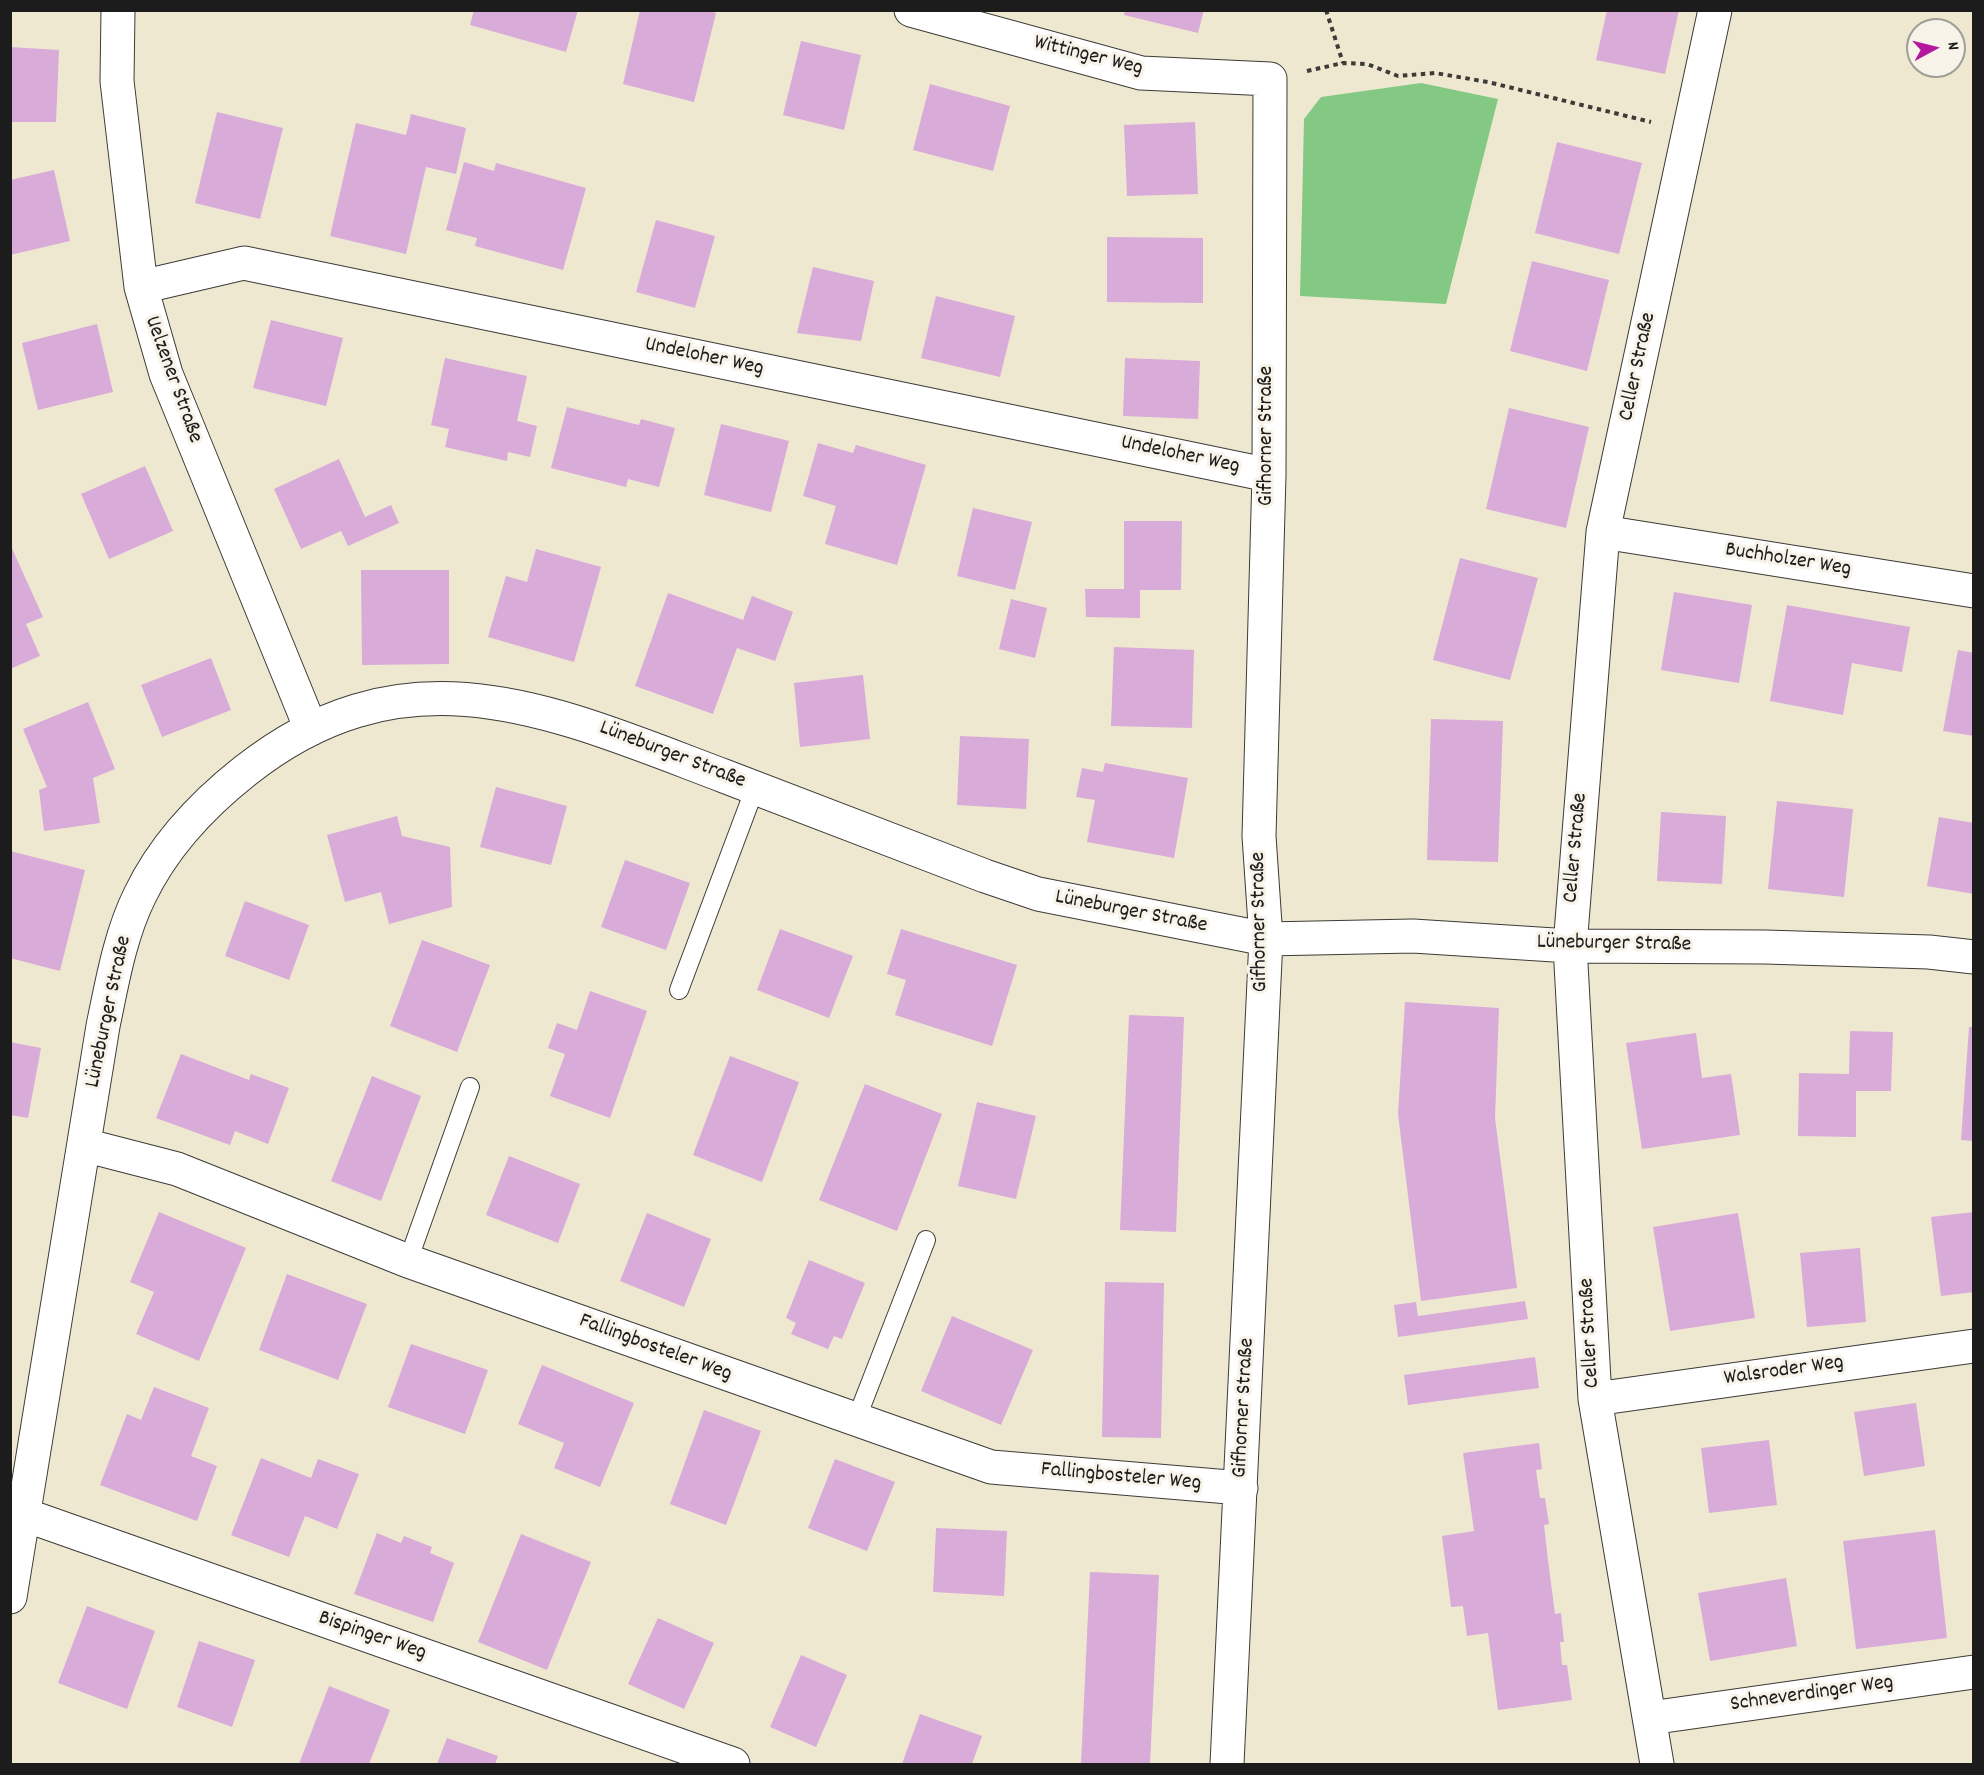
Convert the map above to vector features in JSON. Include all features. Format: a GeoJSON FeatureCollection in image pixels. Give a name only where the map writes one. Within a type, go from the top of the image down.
{"type":"FeatureCollection","features":[{"type":"Feature","properties":{"kind":"street","name":"Uelzener Straße"},"geometry":{"type":"LineString","coordinates":[[118,10],[117,81],[141,288],[166,374],[311,729]]}},
{"type":"Feature","properties":{"kind":"street","name":"Wittinger Weg"},"geometry":{"type":"LineString","coordinates":[[911,10],[1141,73],[1270,79]]}},
{"type":"Feature","properties":{"kind":"street","name":"Celler Straße"},"geometry":{"type":"LineString","coordinates":[[1657,1764],[1595,1399],[1570,946],[1603,532],[1716,10]]}},
{"type":"Feature","properties":{"kind":"street","name":"Gifhorner Straße"},"geometry":{"type":"LineString","coordinates":[[1227,1764],[1266,939],[1259,836],[1269,475],[1270,79]]}},
{"type":"Feature","properties":{"kind":"street","name":"Undeloher Weg"},"geometry":{"type":"LineString","coordinates":[[141,288],[244,263],[1269,475]]}},
{"type":"Feature","properties":{"kind":"street","name":"Buchholzer Weg"},"geometry":{"type":"LineString","coordinates":[[1603,532],[1974,591]]}},
{"type":"Feature","properties":{"kind":"street","name":"Lüneburger Straße"},"geometry":{"type":"LineString","coordinates":[[10,1597],[18,1513],[103,1026],[115,970],[140,896],[185,826],[211,800],[263,756],[293,737],[345,715],[379,705],[438,699],[486,700],[526,707],[596,727],[1038,894],[1266,939],[1413,936],[1570,946],[1765,946],[1929,952],[1974,957]]}},
{"type":"Feature","properties":{"kind":"street","name":"Fallingbosteler Weg"},"geometry":{"type":"LineString","coordinates":[[84,1145],[177,1169],[408,1261],[991,1467],[1241,1488]]}},
{"type":"Feature","properties":{"kind":"street","name":"Walsroder Weg"},"geometry":{"type":"LineString","coordinates":[[1595,1399],[1974,1346]]}},
{"type":"Feature","properties":{"kind":"street","name":"Bispinger Weg"},"geometry":{"type":"LineString","coordinates":[[18,1513],[733,1764]]}},
{"type":"Feature","properties":{"kind":"street","name":"Schneverdinger Weg"},"geometry":{"type":"LineString","coordinates":[[1650,1718],[1974,1672]]}},
{"type":"Feature","properties":{"kind":"lane"},"geometry":{"type":"LineString","coordinates":[[679,990],[755,788]]}},
{"type":"Feature","properties":{"kind":"lane"},"geometry":{"type":"LineString","coordinates":[[408,1261],[471,1087]]}},
{"type":"Feature","properties":{"kind":"lane"},"geometry":{"type":"LineString","coordinates":[[856,1420],[926,1240]]}},
{"type":"Feature","properties":{"kind":"path"},"geometry":{"type":"LineString","coordinates":[[1326,10],[1342,63]]}},
{"type":"Feature","properties":{"kind":"path"},"geometry":{"type":"LineString","coordinates":[[1270,79],[1342,63],[1366,64],[1398,76],[1435,73],[1488,82],[1689,132]]}},
{"type":"Feature","properties":{"kind":"green space"},"geometry":{"type":"Polygon","coordinates":[[[1421,83],[1498,99],[1446,304],[1300,296],[1304,119],[1321,97],[1421,83]]]}},
{"type":"Feature","properties":{"kind":"building"},"geometry":{"type":"Polygon","coordinates":[[[474,10],[578,10],[566,52],[470,25],[474,10]]]}},
{"type":"Feature","properties":{"kind":"building"},"geometry":{"type":"Polygon","coordinates":[[[640,10],[707,10],[716,13],[694,102],[623,84],[640,10]]]}},
{"type":"Feature","properties":{"kind":"building"},"geometry":{"type":"Polygon","coordinates":[[[1125,10],[1204,10],[1198,33],[1124,15],[1125,10]]]}},
{"type":"Feature","properties":{"kind":"building"},"geometry":{"type":"Polygon","coordinates":[[[1607,10],[1679,10],[1665,74],[1596,60],[1607,10]]]}},
{"type":"Feature","properties":{"kind":"building"},"geometry":{"type":"Polygon","coordinates":[[[801,41],[861,55],[844,130],[783,115],[801,41]]]}},
{"type":"Feature","properties":{"kind":"building"},"geometry":{"type":"Polygon","coordinates":[[[10,47],[59,50],[56,122],[10,122],[10,47]]]}},
{"type":"Feature","properties":{"kind":"building"},"geometry":{"type":"Polygon","coordinates":[[[930,84],[1010,106],[993,171],[913,150],[930,84]]]}},
{"type":"Feature","properties":{"kind":"building"},"geometry":{"type":"Polygon","coordinates":[[[217,112],[283,128],[260,219],[195,203],[217,112]]]}},
{"type":"Feature","properties":{"kind":"building"},"geometry":{"type":"Polygon","coordinates":[[[411,114],[466,128],[456,174],[426,167],[406,254],[330,236],[356,123],[406,135],[411,114]]]}},
{"type":"Feature","properties":{"kind":"building"},"geometry":{"type":"Polygon","coordinates":[[[1195,122],[1198,194],[1127,196],[1124,125],[1195,122]]]}},
{"type":"Feature","properties":{"kind":"building"},"geometry":{"type":"Polygon","coordinates":[[[1557,142],[1642,163],[1619,254],[1535,233],[1557,142]]]}},
{"type":"Feature","properties":{"kind":"building"},"geometry":{"type":"Polygon","coordinates":[[[464,162],[494,171],[496,163],[586,188],[563,270],[475,246],[477,238],[446,230],[464,162]]]}},
{"type":"Feature","properties":{"kind":"building"},"geometry":{"type":"Polygon","coordinates":[[[54,170],[70,241],[10,255],[10,180],[54,170]]]}},
{"type":"Feature","properties":{"kind":"building"},"geometry":{"type":"Polygon","coordinates":[[[656,220],[715,236],[695,308],[636,292],[656,220]]]}},
{"type":"Feature","properties":{"kind":"building"},"geometry":{"type":"Polygon","coordinates":[[[1107,237],[1203,238],[1203,303],[1107,302],[1107,237]]]}},
{"type":"Feature","properties":{"kind":"building"},"geometry":{"type":"Polygon","coordinates":[[[1532,261],[1609,280],[1587,371],[1510,351],[1532,261]]]}},
{"type":"Feature","properties":{"kind":"building"},"geometry":{"type":"Polygon","coordinates":[[[813,267],[874,281],[861,341],[797,333],[813,267]]]}},
{"type":"Feature","properties":{"kind":"building"},"geometry":{"type":"Polygon","coordinates":[[[936,296],[1015,316],[1000,377],[921,358],[936,296]]]}},
{"type":"Feature","properties":{"kind":"building"},"geometry":{"type":"Polygon","coordinates":[[[271,320],[343,338],[326,406],[253,388],[271,320]]]}},
{"type":"Feature","properties":{"kind":"building"},"geometry":{"type":"Polygon","coordinates":[[[97,324],[113,392],[38,410],[22,343],[97,324]]]}},
{"type":"Feature","properties":{"kind":"building"},"geometry":{"type":"Polygon","coordinates":[[[445,358],[527,376],[517,421],[537,426],[530,457],[508,452],[507,461],[445,447],[449,429],[431,425],[445,358]]]}},
{"type":"Feature","properties":{"kind":"building"},"geometry":{"type":"Polygon","coordinates":[[[1125,358],[1200,361],[1198,419],[1123,416],[1125,358]]]}},
{"type":"Feature","properties":{"kind":"building"},"geometry":{"type":"Polygon","coordinates":[[[567,407],[639,425],[641,419],[675,428],[659,487],[628,479],[626,487],[551,468],[567,407]]]}},
{"type":"Feature","properties":{"kind":"building"},"geometry":{"type":"Polygon","coordinates":[[[1509,408],[1589,427],[1566,528],[1486,509],[1509,408]]]}},
{"type":"Feature","properties":{"kind":"building"},"geometry":{"type":"Polygon","coordinates":[[[721,424],[789,441],[771,512],[704,495],[721,424]]]}},
{"type":"Feature","properties":{"kind":"building"},"geometry":{"type":"Polygon","coordinates":[[[818,443],[853,453],[856,445],[926,465],[897,565],[825,544],[836,506],[803,496],[818,443]]]}},
{"type":"Feature","properties":{"kind":"building"},"geometry":{"type":"Polygon","coordinates":[[[339,459],[365,517],[391,505],[399,523],[348,546],[341,531],[301,549],[274,489],[339,459]]]}},
{"type":"Feature","properties":{"kind":"building"},"geometry":{"type":"Polygon","coordinates":[[[145,466],[173,531],[109,559],[81,494],[145,466]]]}},
{"type":"Feature","properties":{"kind":"building"},"geometry":{"type":"Polygon","coordinates":[[[973,508],[1032,522],[1015,590],[957,576],[973,508]]]}},
{"type":"Feature","properties":{"kind":"building"},"geometry":{"type":"Polygon","coordinates":[[[1124,521],[1182,521],[1181,590],[1140,590],[1140,618],[1086,617],[1085,589],[1124,589],[1124,521]]]}},
{"type":"Feature","properties":{"kind":"building"},"geometry":{"type":"Polygon","coordinates":[[[10,544],[43,617],[26,624],[40,656],[10,669],[10,544]]]}},
{"type":"Feature","properties":{"kind":"building"},"geometry":{"type":"Polygon","coordinates":[[[536,549],[601,567],[574,662],[488,637],[506,576],[527,582],[536,549]]]}},
{"type":"Feature","properties":{"kind":"building"},"geometry":{"type":"Polygon","coordinates":[[[1460,558],[1538,578],[1510,680],[1433,660],[1460,558]]]}},
{"type":"Feature","properties":{"kind":"building"},"geometry":{"type":"Polygon","coordinates":[[[361,570],[449,570],[449,664],[362,665],[361,570]]]}},
{"type":"Feature","properties":{"kind":"building"},"geometry":{"type":"Polygon","coordinates":[[[1674,592],[1752,605],[1739,683],[1661,670],[1674,592]]]}},
{"type":"Feature","properties":{"kind":"building"},"geometry":{"type":"Polygon","coordinates":[[[668,593],[743,620],[752,596],[793,612],[775,661],[737,648],[713,714],[635,686],[668,593]]]}},
{"type":"Feature","properties":{"kind":"building"},"geometry":{"type":"Polygon","coordinates":[[[1011,599],[1047,608],[1035,658],[999,649],[1011,599]]]}},
{"type":"Feature","properties":{"kind":"building"},"geometry":{"type":"Polygon","coordinates":[[[1787,605],[1910,627],[1902,672],[1852,663],[1843,715],[1770,701],[1787,605]]]}},
{"type":"Feature","properties":{"kind":"building"},"geometry":{"type":"Polygon","coordinates":[[[1114,647],[1194,650],[1192,728],[1111,726],[1114,647]]]}},
{"type":"Feature","properties":{"kind":"building"},"geometry":{"type":"Polygon","coordinates":[[[1958,650],[1974,653],[1974,736],[1943,731],[1958,650]]]}},
{"type":"Feature","properties":{"kind":"building"},"geometry":{"type":"Polygon","coordinates":[[[211,658],[231,710],[162,737],[141,685],[211,658]]]}},
{"type":"Feature","properties":{"kind":"building"},"geometry":{"type":"Polygon","coordinates":[[[863,675],[870,739],[800,747],[794,683],[863,675]]]}},
{"type":"Feature","properties":{"kind":"building"},"geometry":{"type":"Polygon","coordinates":[[[88,702],[115,769],[93,778],[100,823],[44,831],[39,790],[47,787],[23,729],[88,702]]]}},
{"type":"Feature","properties":{"kind":"building"},"geometry":{"type":"Polygon","coordinates":[[[1431,719],[1503,721],[1498,862],[1427,860],[1431,719]]]}},
{"type":"Feature","properties":{"kind":"building"},"geometry":{"type":"Polygon","coordinates":[[[960,736],[1029,739],[1026,809],[957,805],[960,736]]]}},
{"type":"Feature","properties":{"kind":"building"},"geometry":{"type":"Polygon","coordinates":[[[1105,763],[1188,778],[1174,858],[1087,842],[1095,800],[1076,797],[1082,768],[1103,772],[1105,763]]]}},
{"type":"Feature","properties":{"kind":"building"},"geometry":{"type":"Polygon","coordinates":[[[496,787],[567,806],[551,865],[480,847],[496,787]]]}},
{"type":"Feature","properties":{"kind":"building"},"geometry":{"type":"Polygon","coordinates":[[[1777,801],[1853,809],[1844,897],[1768,889],[1777,801]]]}},
{"type":"Feature","properties":{"kind":"building"},"geometry":{"type":"Polygon","coordinates":[[[1661,812],[1726,816],[1722,884],[1657,881],[1661,812]]]}},
{"type":"Feature","properties":{"kind":"building"},"geometry":{"type":"Polygon","coordinates":[[[397,816],[402,836],[450,847],[452,907],[389,924],[381,892],[345,902],[327,835],[397,816]]]}},
{"type":"Feature","properties":{"kind":"building"},"geometry":{"type":"Polygon","coordinates":[[[1939,817],[1974,823],[1974,894],[1927,886],[1939,817]]]}},
{"type":"Feature","properties":{"kind":"building"},"geometry":{"type":"Polygon","coordinates":[[[10,851],[85,870],[60,971],[10,958],[10,851]]]}},
{"type":"Feature","properties":{"kind":"building"},"geometry":{"type":"Polygon","coordinates":[[[625,860],[690,883],[666,950],[601,927],[625,860]]]}},
{"type":"Feature","properties":{"kind":"building"},"geometry":{"type":"Polygon","coordinates":[[[245,901],[309,925],[289,980],[225,956],[245,901]]]}},
{"type":"Feature","properties":{"kind":"building"},"geometry":{"type":"Polygon","coordinates":[[[780,929],[853,956],[829,1018],[757,990],[780,929]]]}},
{"type":"Feature","properties":{"kind":"building"},"geometry":{"type":"Polygon","coordinates":[[[901,929],[1017,965],[992,1046],[895,1015],[906,980],[887,974],[901,929]]]}},
{"type":"Feature","properties":{"kind":"building"},"geometry":{"type":"Polygon","coordinates":[[[422,940],[490,965],[457,1052],[390,1026],[422,940]]]}},
{"type":"Feature","properties":{"kind":"building"},"geometry":{"type":"Polygon","coordinates":[[[590,991],[647,1011],[610,1118],[550,1096],[565,1054],[548,1048],[557,1023],[577,1030],[590,991]]]}},
{"type":"Feature","properties":{"kind":"building"},"geometry":{"type":"Polygon","coordinates":[[[1405,1002],[1499,1008],[1495,1118],[1517,1288],[1421,1301],[1398,1114],[1405,1002]]]}},
{"type":"Feature","properties":{"kind":"building"},"geometry":{"type":"Polygon","coordinates":[[[1129,1015],[1184,1017],[1176,1232],[1120,1230],[1129,1015]]]}},
{"type":"Feature","properties":{"kind":"building"},"geometry":{"type":"Polygon","coordinates":[[[1969,1027],[1974,1027],[1974,1141],[1961,1140],[1969,1027]]]}},
{"type":"Feature","properties":{"kind":"building"},"geometry":{"type":"Polygon","coordinates":[[[1850,1031],[1893,1032],[1891,1091],[1856,1091],[1856,1137],[1798,1136],[1799,1073],[1849,1074],[1850,1031]]]}},
{"type":"Feature","properties":{"kind":"building"},"geometry":{"type":"Polygon","coordinates":[[[1696,1033],[1702,1078],[1731,1074],[1740,1135],[1642,1149],[1626,1043],[1696,1033]]]}},
{"type":"Feature","properties":{"kind":"building"},"geometry":{"type":"Polygon","coordinates":[[[10,1042],[41,1048],[28,1118],[10,1115],[10,1042]]]}},
{"type":"Feature","properties":{"kind":"building"},"geometry":{"type":"Polygon","coordinates":[[[181,1054],[249,1080],[251,1074],[289,1088],[268,1144],[235,1131],[230,1145],[156,1118],[181,1054]]]}},
{"type":"Feature","properties":{"kind":"building"},"geometry":{"type":"Polygon","coordinates":[[[730,1056],[799,1082],[762,1182],[693,1155],[730,1056]]]}},
{"type":"Feature","properties":{"kind":"building"},"geometry":{"type":"Polygon","coordinates":[[[372,1076],[421,1096],[381,1201],[331,1181],[372,1076]]]}},
{"type":"Feature","properties":{"kind":"building"},"geometry":{"type":"Polygon","coordinates":[[[865,1084],[942,1114],[897,1231],[819,1200],[865,1084]]]}},
{"type":"Feature","properties":{"kind":"building"},"geometry":{"type":"Polygon","coordinates":[[[977,1102],[1036,1116],[1016,1199],[958,1186],[977,1102]]]}},
{"type":"Feature","properties":{"kind":"building"},"geometry":{"type":"Polygon","coordinates":[[[509,1156],[580,1184],[558,1243],[486,1215],[509,1156]]]}},
{"type":"Feature","properties":{"kind":"building"},"geometry":{"type":"Polygon","coordinates":[[[159,1212],[246,1248],[199,1361],[136,1334],[154,1292],[130,1282],[159,1212]]]}},
{"type":"Feature","properties":{"kind":"building"},"geometry":{"type":"Polygon","coordinates":[[[1974,1212],[1974,1292],[1941,1296],[1931,1217],[1974,1212]]]}},
{"type":"Feature","properties":{"kind":"building"},"geometry":{"type":"Polygon","coordinates":[[[647,1213],[711,1239],[684,1307],[620,1281],[647,1213]]]}},
{"type":"Feature","properties":{"kind":"building"},"geometry":{"type":"Polygon","coordinates":[[[1738,1213],[1755,1318],[1670,1331],[1653,1227],[1738,1213]]]}},
{"type":"Feature","properties":{"kind":"building"},"geometry":{"type":"Polygon","coordinates":[[[1860,1248],[1866,1322],[1807,1327],[1800,1253],[1860,1248]]]}},
{"type":"Feature","properties":{"kind":"building"},"geometry":{"type":"Polygon","coordinates":[[[809,1260],[865,1283],[842,1339],[834,1336],[828,1349],[791,1334],[796,1323],[786,1318],[809,1260]]]}},
{"type":"Feature","properties":{"kind":"building"},"geometry":{"type":"Polygon","coordinates":[[[287,1274],[367,1304],[338,1380],[259,1350],[287,1274]]]}},
{"type":"Feature","properties":{"kind":"building"},"geometry":{"type":"Polygon","coordinates":[[[1105,1282],[1164,1283],[1161,1438],[1102,1437],[1105,1282]]]}},
{"type":"Feature","properties":{"kind":"building"},"geometry":{"type":"Polygon","coordinates":[[[1525,1301],[1528,1319],[1398,1337],[1394,1305],[1416,1302],[1418,1316],[1525,1301]]]}},
{"type":"Feature","properties":{"kind":"building"},"geometry":{"type":"Polygon","coordinates":[[[952,1316],[1033,1350],[1001,1425],[921,1391],[952,1316]]]}},
{"type":"Feature","properties":{"kind":"building"},"geometry":{"type":"Polygon","coordinates":[[[411,1344],[488,1370],[465,1434],[388,1407],[411,1344]]]}},
{"type":"Feature","properties":{"kind":"building"},"geometry":{"type":"Polygon","coordinates":[[[1535,1357],[1539,1388],[1408,1405],[1404,1375],[1535,1357]]]}},
{"type":"Feature","properties":{"kind":"building"},"geometry":{"type":"Polygon","coordinates":[[[542,1365],[634,1403],[600,1487],[554,1468],[564,1443],[518,1424],[542,1365]]]}},
{"type":"Feature","properties":{"kind":"building"},"geometry":{"type":"Polygon","coordinates":[[[154,1387],[209,1408],[191,1456],[217,1466],[197,1521],[100,1485],[127,1414],[141,1420],[154,1387]]]}},
{"type":"Feature","properties":{"kind":"building"},"geometry":{"type":"Polygon","coordinates":[[[1916,1403],[1925,1466],[1864,1476],[1854,1412],[1916,1403]]]}},
{"type":"Feature","properties":{"kind":"building"},"geometry":{"type":"Polygon","coordinates":[[[704,1410],[761,1431],[726,1525],[670,1504],[704,1410]]]}},
{"type":"Feature","properties":{"kind":"building"},"geometry":{"type":"Polygon","coordinates":[[[1769,1440],[1777,1505],[1709,1513],[1701,1448],[1769,1440]]]}},
{"type":"Feature","properties":{"kind":"building"},"geometry":{"type":"Polygon","coordinates":[[[1539,1443],[1542,1469],[1536,1470],[1540,1498],[1545,1498],[1549,1524],[1544,1525],[1555,1614],[1561,1613],[1564,1642],[1560,1642],[1562,1665],[1567,1665],[1572,1700],[1498,1710],[1488,1633],[1467,1636],[1463,1606],[1451,1607],[1442,1536],[1474,1531],[1463,1453],[1539,1443]]]}},
{"type":"Feature","properties":{"kind":"building"},"geometry":{"type":"Polygon","coordinates":[[[261,1458],[311,1478],[318,1459],[359,1474],[337,1529],[305,1516],[289,1557],[231,1535],[261,1458]]]}},
{"type":"Feature","properties":{"kind":"building"},"geometry":{"type":"Polygon","coordinates":[[[835,1459],[895,1482],[867,1551],[808,1528],[835,1459]]]}},
{"type":"Feature","properties":{"kind":"building"},"geometry":{"type":"Polygon","coordinates":[[[936,1528],[1007,1531],[1004,1596],[933,1592],[936,1528]]]}},
{"type":"Feature","properties":{"kind":"building"},"geometry":{"type":"Polygon","coordinates":[[[1935,1530],[1947,1638],[1856,1649],[1843,1541],[1935,1530]]]}},
{"type":"Feature","properties":{"kind":"building"},"geometry":{"type":"Polygon","coordinates":[[[377,1533],[401,1543],[404,1536],[432,1547],[430,1553],[454,1563],[433,1622],[354,1594],[377,1533]]]}},
{"type":"Feature","properties":{"kind":"building"},"geometry":{"type":"Polygon","coordinates":[[[521,1534],[591,1562],[547,1670],[478,1642],[521,1534]]]}},
{"type":"Feature","properties":{"kind":"building"},"geometry":{"type":"Polygon","coordinates":[[[1090,1572],[1159,1575],[1150,1764],[1081,1764],[1090,1572]]]}},
{"type":"Feature","properties":{"kind":"building"},"geometry":{"type":"Polygon","coordinates":[[[1786,1578],[1797,1646],[1710,1661],[1698,1593],[1786,1578]]]}},
{"type":"Feature","properties":{"kind":"building"},"geometry":{"type":"Polygon","coordinates":[[[87,1606],[155,1631],[127,1709],[58,1683],[87,1606]]]}},
{"type":"Feature","properties":{"kind":"building"},"geometry":{"type":"Polygon","coordinates":[[[658,1618],[714,1643],[684,1709],[628,1684],[658,1618]]]}},
{"type":"Feature","properties":{"kind":"building"},"geometry":{"type":"Polygon","coordinates":[[[199,1641],[255,1660],[232,1727],[177,1707],[199,1641]]]}},
{"type":"Feature","properties":{"kind":"building"},"geometry":{"type":"Polygon","coordinates":[[[801,1655],[847,1675],[816,1747],[770,1727],[801,1655]]]}},
{"type":"Feature","properties":{"kind":"building"},"geometry":{"type":"Polygon","coordinates":[[[329,1686],[390,1710],[369,1764],[299,1764],[329,1686]]]}},
{"type":"Feature","properties":{"kind":"building"},"geometry":{"type":"Polygon","coordinates":[[[920,1714],[982,1736],[972,1764],[902,1764],[920,1714]]]}},
{"type":"Feature","properties":{"kind":"building"},"geometry":{"type":"Polygon","coordinates":[[[447,1738],[498,1756],[495,1764],[437,1764],[447,1738]]]}}]}
